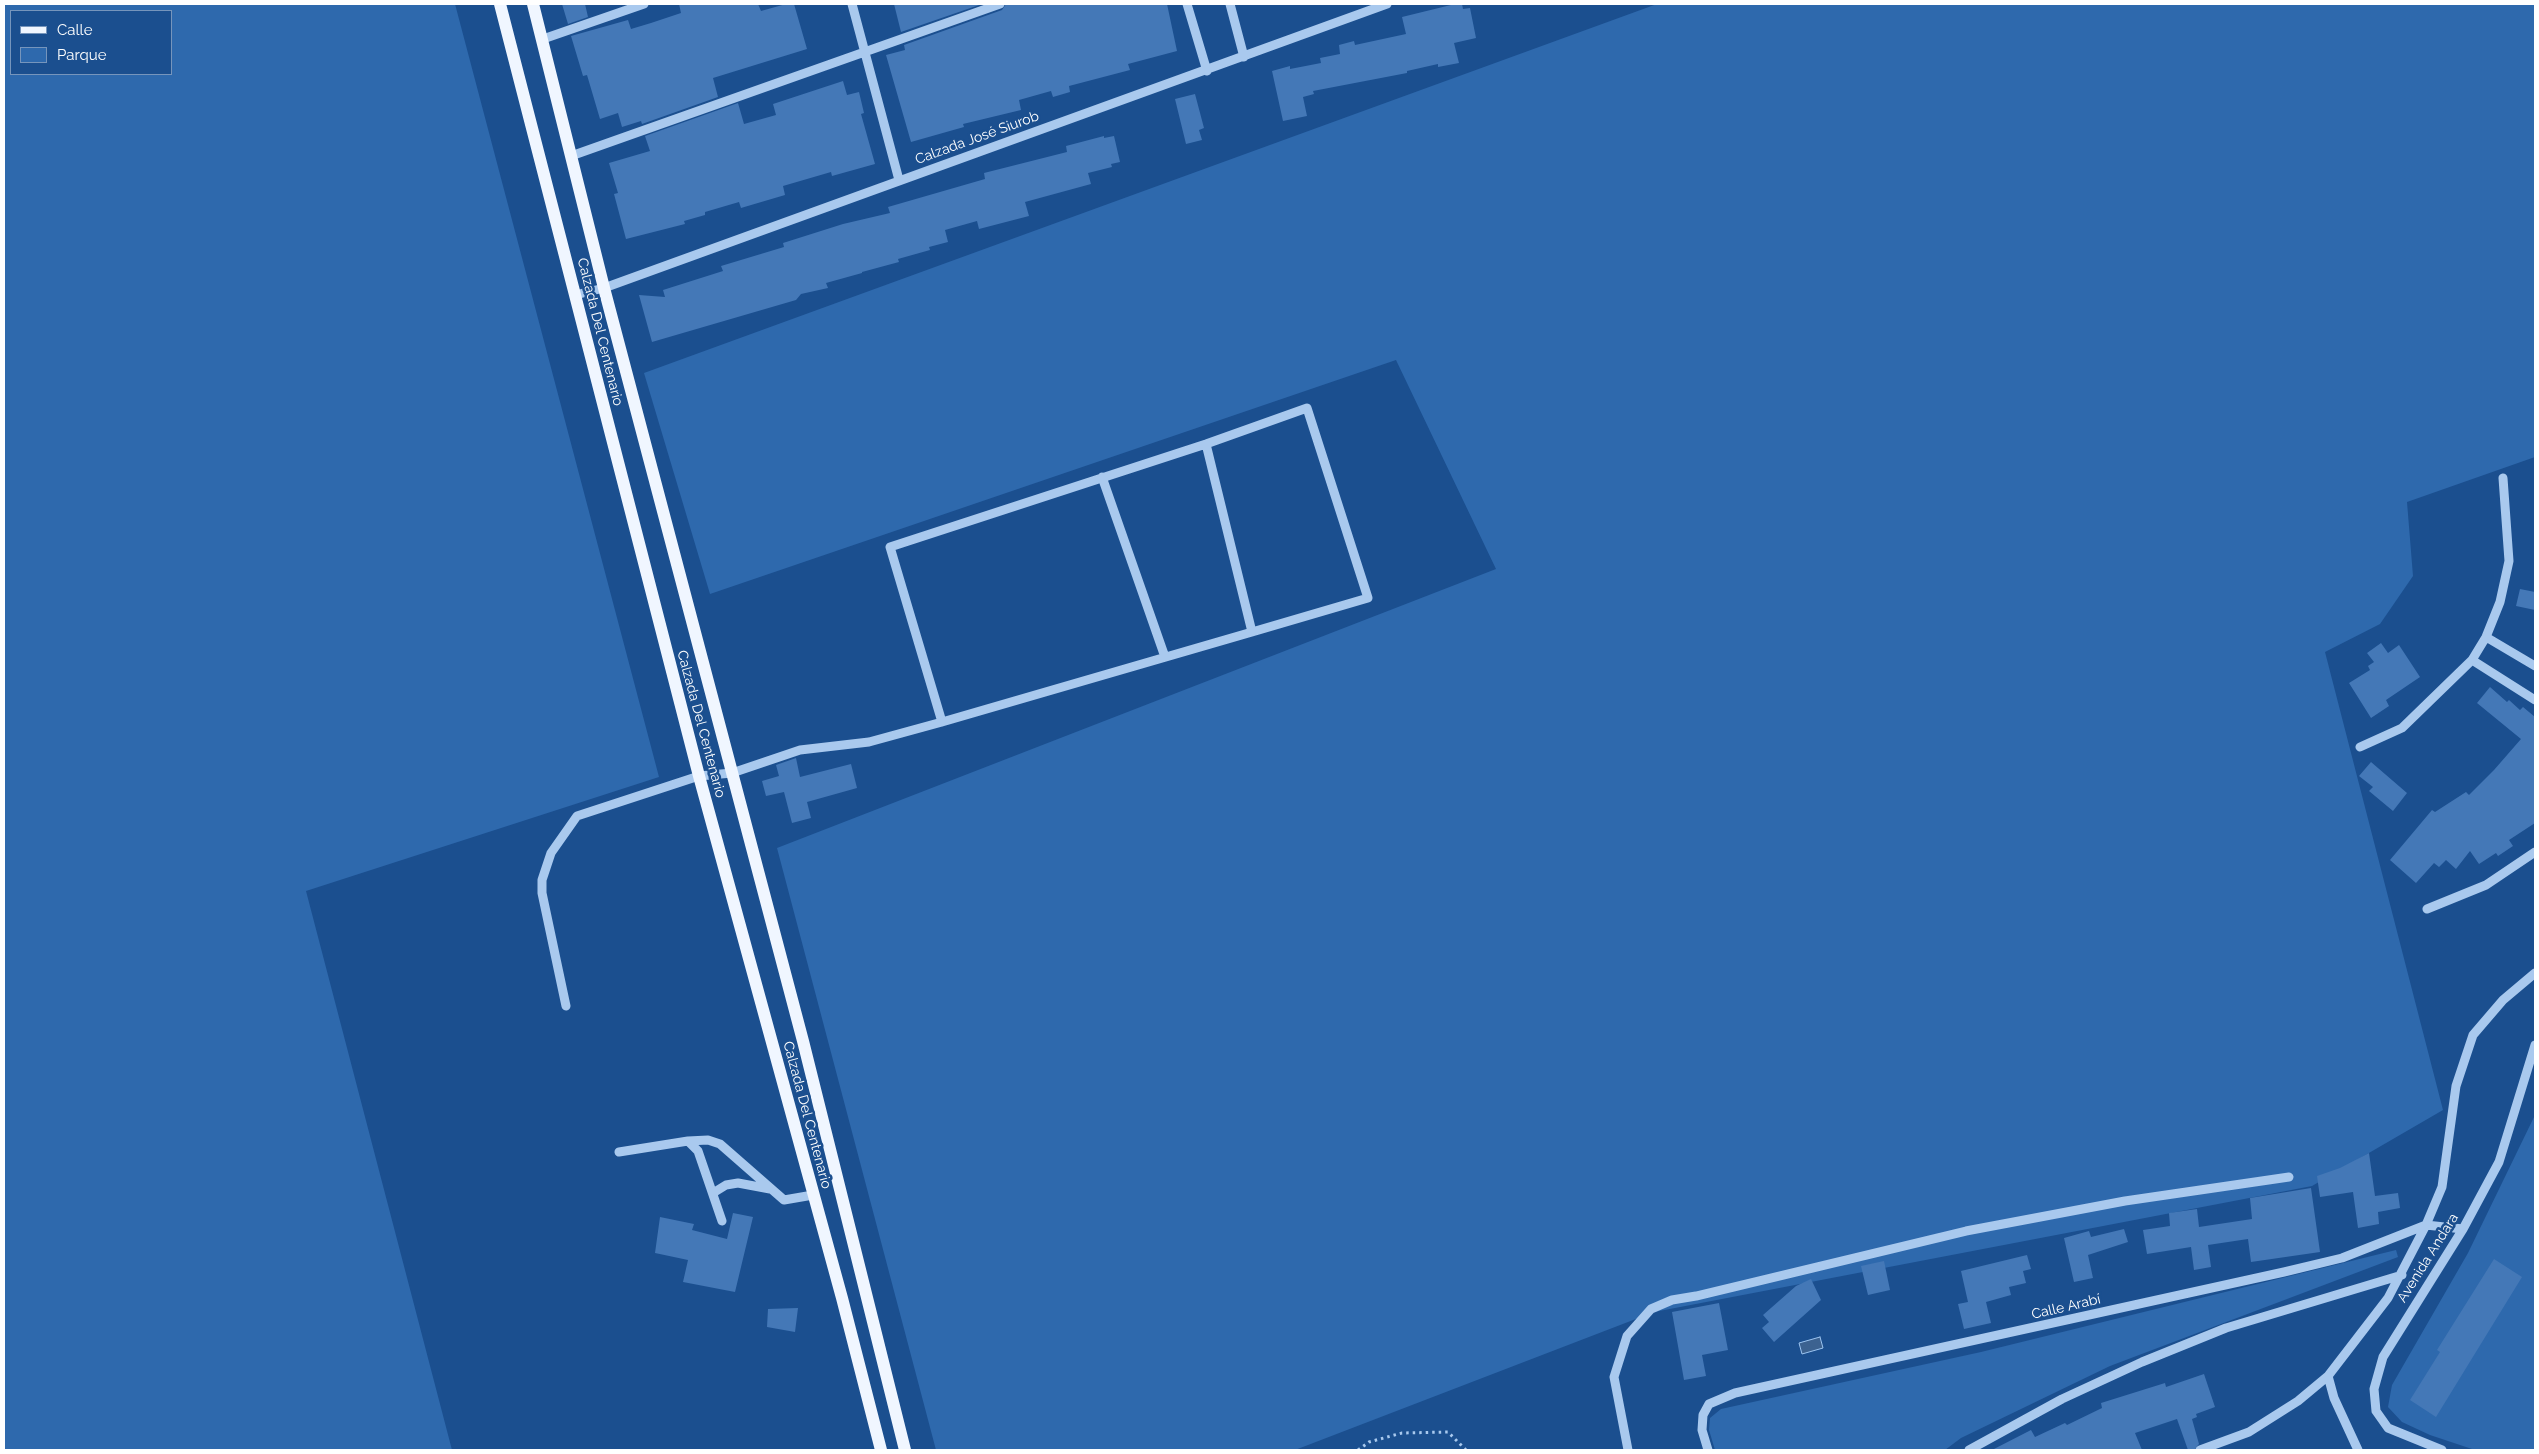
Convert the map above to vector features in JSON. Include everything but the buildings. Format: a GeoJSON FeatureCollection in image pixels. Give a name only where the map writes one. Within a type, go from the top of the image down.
{"type":"FeatureCollection","features":[{"type":"Feature","properties":{"kind":"main road","name":"Calzada Del Centenario"},"geometry":{"type":"LineString","coordinates":[[500,4],[699,776],[813,1194],[880,1450]]}},
{"type":"Feature","properties":{"kind":"main road","name":"Calzada Del Centenario"},"geometry":{"type":"LineString","coordinates":[[534,4],[604,288],[803,1041],[905,1450]]}},
{"type":"Feature","properties":{"kind":"street"},"geometry":{"type":"LineString","coordinates":[[543,39],[644,4]]}},
{"type":"Feature","properties":{"kind":"street"},"geometry":{"type":"LineString","coordinates":[[852,4],[899,180]]}},
{"type":"Feature","properties":{"kind":"street"},"geometry":{"type":"LineString","coordinates":[[571,156],[1000,4]]}},
{"type":"Feature","properties":{"kind":"street"},"geometry":{"type":"LineString","coordinates":[[1187,4],[1207,70]]}},
{"type":"Feature","properties":{"kind":"street"},"geometry":{"type":"LineString","coordinates":[[1230,4],[1244,57]]}},
{"type":"Feature","properties":{"kind":"street","name":"Calzada José Siurob"},"geometry":{"type":"LineString","coordinates":[[575,295],[604,288],[1387,4]]}},
{"type":"Feature","properties":{"kind":"street"},"geometry":{"type":"LineString","coordinates":[[566,1006],[542,893],[542,880],[551,853],[577,816],[699,776],[732,773],[800,750],[869,742],[942,722],[1368,598],[1307,408],[1206,444],[890,546],[942,722]]}},
{"type":"Feature","properties":{"kind":"street"},"geometry":{"type":"LineString","coordinates":[[1206,444],[1252,632]]}},
{"type":"Feature","properties":{"kind":"street"},"geometry":{"type":"LineString","coordinates":[[1102,476],[1165,657]]}},
{"type":"Feature","properties":{"kind":"street"},"geometry":{"type":"LineString","coordinates":[[2360,747],[2402,728],[2472,660],[2486,637],[2500,602],[2509,560],[2503,478]]}},
{"type":"Feature","properties":{"kind":"street"},"geometry":{"type":"LineString","coordinates":[[2486,637],[2535,666]]}},
{"type":"Feature","properties":{"kind":"street"},"geometry":{"type":"LineString","coordinates":[[2472,660],[2535,700]]}},
{"type":"Feature","properties":{"kind":"street"},"geometry":{"type":"LineString","coordinates":[[2427,909],[2486,885],[2535,852]]}},
{"type":"Feature","properties":{"kind":"street","name":"Avenida Andara"},"geometry":{"type":"LineString","coordinates":[[2200,1450],[2249,1432],[2298,1401],[2328,1376],[2388,1298],[2426,1225],[2442,1187],[2456,1086],[2473,1035],[2503,1000],[2535,973]]}},
{"type":"Feature","properties":{"kind":"street","name":"Avenida Andara"},"geometry":{"type":"LineString","coordinates":[[2442,1450],[2388,1428],[2376,1411],[2374,1389],[2383,1357],[2463,1229],[2499,1162],[2535,1045]]}},
{"type":"Feature","properties":{"kind":"street"},"geometry":{"type":"LineString","coordinates":[[619,1152],[688,1141],[708,1140],[720,1144],[784,1200],[813,1194]]}},
{"type":"Feature","properties":{"kind":"street"},"geometry":{"type":"LineString","coordinates":[[688,1141],[698,1151],[722,1221]]}},
{"type":"Feature","properties":{"kind":"street"},"geometry":{"type":"LineString","coordinates":[[1628,1450],[1614,1377],[1627,1336],[1651,1309],[1672,1300],[1696,1296],[1966,1231],[2125,1201],[2289,1177]]}},
{"type":"Feature","properties":{"kind":"street"},"geometry":{"type":"LineString","coordinates":[[713,1193],[726,1185],[738,1183],[771,1189]]}},
{"type":"Feature","properties":{"kind":"street"},"geometry":{"type":"LineString","coordinates":[[2426,1225],[2463,1229]]}},
{"type":"Feature","properties":{"kind":"street","name":"Calle Arabí"},"geometry":{"type":"LineString","coordinates":[[1708,1450],[1702,1430],[1703,1415],[1710,1404],[1735,1393],[2342,1258],[2426,1225]]}},
{"type":"Feature","properties":{"kind":"street"},"geometry":{"type":"LineString","coordinates":[[1969,1450],[2062,1399],[2142,1362],[2226,1328],[2402,1274]]}},
{"type":"Feature","properties":{"kind":"street"},"geometry":{"type":"LineString","coordinates":[[2328,1376],[2334,1398],[2358,1450]]}},
{"type":"Feature","properties":{"kind":"path"},"geometry":{"type":"LineString","coordinates":[[1358,1450],[1369,1442],[1402,1433],[1448,1432],[1466,1450]]}},
{"type":"Feature","properties":{"kind":"green space"},"geometry":{"type":"Polygon","coordinates":[[[4,4],[455,4],[659,777],[306,891],[452,1450],[4,1450],[4,4]]]}},
{"type":"Feature","properties":{"kind":"green space"},"geometry":{"type":"Polygon","coordinates":[[[1657,4],[2535,4],[2535,457],[2407,502],[2413,576],[2380,624],[2325,652],[2443,1110],[2312,1186],[1654,1312],[1295,1450],[936,1450],[777,848],[1496,569],[1396,360],[710,594],[644,373],[1657,4]]]}},
{"type":"Feature","properties":{"kind":"green space"},"geometry":{"type":"Polygon","coordinates":[[[2535,1115],[2535,1450],[2475,1450],[2430,1435],[2402,1422],[2388,1407],[2392,1385],[2468,1253],[2535,1115]]]}},
{"type":"Feature","properties":{"kind":"green space"},"geometry":{"type":"Polygon","coordinates":[[[2396,1250],[2398,1257],[2110,1366],[1961,1438],[1945,1450],[1715,1450],[1709,1430],[1710,1418],[1721,1409],[1981,1352],[2396,1250]]]}},
{"type":"Feature","properties":{"kind":"shaded area"},"geometry":{"type":"Polygon","coordinates":[[[1820,1337],[1823,1348],[1802,1354],[1799,1343],[1820,1337]]]}}]}
